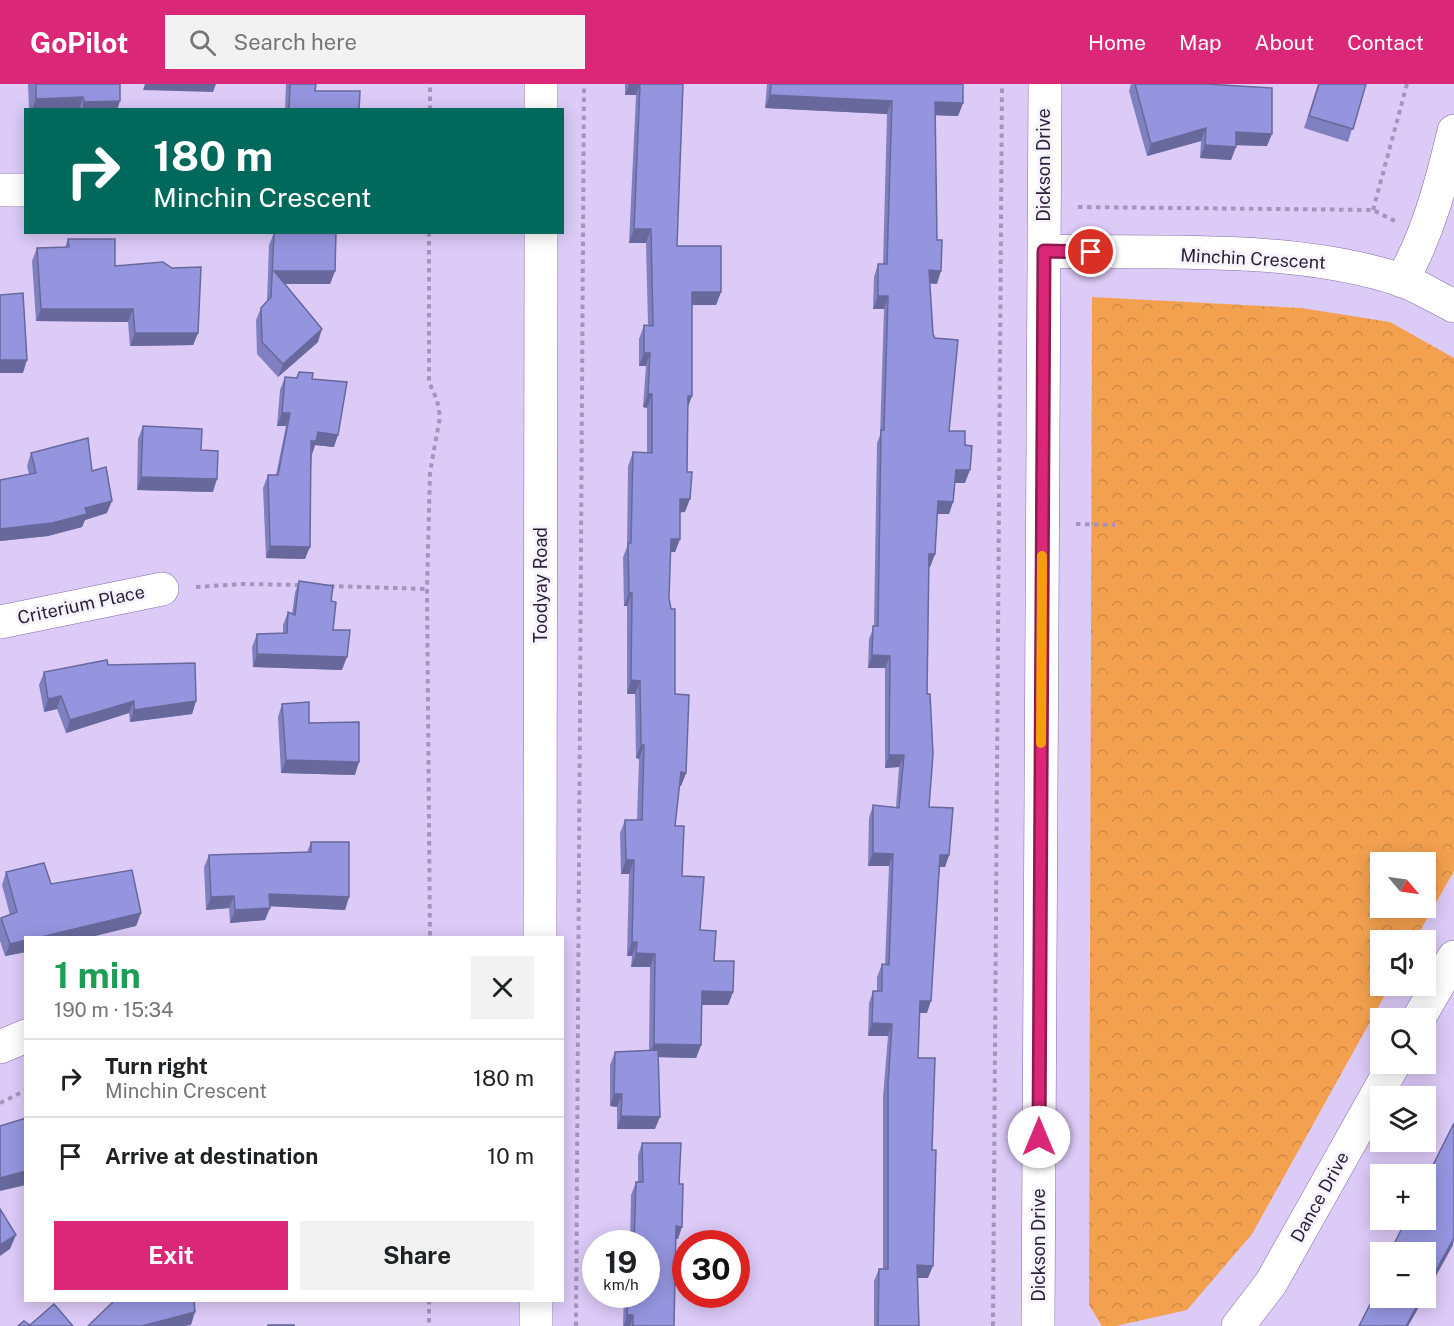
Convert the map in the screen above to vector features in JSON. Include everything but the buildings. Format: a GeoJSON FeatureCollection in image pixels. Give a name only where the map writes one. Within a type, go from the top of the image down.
{"type":"FeatureCollection","features":[{"type":"Feature","properties":{"kind":"street"},"geometry":{"type":"LineString","coordinates":[[541,84],[541,108]]}},
{"type":"Feature","properties":{"kind":"street","name":"Dickson Drive"},"geometry":{"type":"LineString","coordinates":[[1038,1326],[1045,84]]}},
{"type":"Feature","properties":{"kind":"street"},"geometry":{"type":"LineString","coordinates":[[1402,281],[1421,246],[1435,208],[1454,131]]}},
{"type":"Feature","properties":{"kind":"street"},"geometry":{"type":"LineString","coordinates":[[0,190],[24,190]]}},
{"type":"Feature","properties":{"kind":"street","name":"Toodyay Road"},"geometry":{"type":"LineString","coordinates":[[540,936],[541,234]]}},
{"type":"Feature","properties":{"kind":"street","name":"Minchin Crescent"},"geometry":{"type":"LineString","coordinates":[[1044,251],[1279,256],[1337,263],[1402,281],[1454,306]]}},
{"type":"Feature","properties":{"kind":"street","name":"Criterium Place"},"geometry":{"type":"LineString","coordinates":[[0,622],[162,589]]}},
{"type":"Feature","properties":{"kind":"street"},"geometry":{"type":"LineString","coordinates":[[1425,1008],[1454,957]]}},
{"type":"Feature","properties":{"kind":"street"},"geometry":{"type":"LineString","coordinates":[[0,1047],[24,1037]]}},
{"type":"Feature","properties":{"kind":"street","name":"Dance Drive"},"geometry":{"type":"LineString","coordinates":[[1238,1326],[1271,1283],[1388,1074]]}},
{"type":"Feature","properties":{"kind":"street"},"geometry":{"type":"LineString","coordinates":[[536,1302],[536,1326]]}},
{"type":"Feature","properties":{"kind":"path"},"geometry":{"type":"LineString","coordinates":[[430,84],[430,108]]}},
{"type":"Feature","properties":{"kind":"path"},"geometry":{"type":"LineString","coordinates":[[576,1326],[584,84]]}},
{"type":"Feature","properties":{"kind":"path"},"geometry":{"type":"LineString","coordinates":[[993,1326],[1002,84]]}},
{"type":"Feature","properties":{"kind":"path"},"geometry":{"type":"LineString","coordinates":[[1373,210],[1407,84]]}},
{"type":"Feature","properties":{"kind":"path"},"geometry":{"type":"LineString","coordinates":[[1044,207],[1373,210],[1404,225]]}},
{"type":"Feature","properties":{"kind":"path"},"geometry":{"type":"LineString","coordinates":[[429,234],[429,382],[437,400],[440,417],[430,472],[427,589],[430,936]]}},
{"type":"Feature","properties":{"kind":"path"},"geometry":{"type":"LineString","coordinates":[[162,589],[242,584],[312,586]]}},
{"type":"Feature","properties":{"kind":"path"},"geometry":{"type":"LineString","coordinates":[[323,586],[427,589]]}},
{"type":"Feature","properties":{"kind":"path"},"geometry":{"type":"LineString","coordinates":[[0,1103],[24,1091]]}},
{"type":"Feature","properties":{"kind":"path"},"geometry":{"type":"LineString","coordinates":[[429,1302],[429,1326]]}},
{"type":"Feature","properties":{"kind":"green space"},"geometry":{"type":"Polygon","coordinates":[[[1092,297],[1301,308],[1390,322],[1454,358],[1454,871],[1436,903],[1436,852],[1370,852],[1370,918],[1427,918],[1421,930],[1370,930],[1370,996],[1384,996],[1378,1008],[1370,1008],[1370,1022],[1252,1234],[1187,1310],[1116,1326],[1102,1326],[1089,1305],[1092,297]]]}},
{"type":"Feature","properties":{"kind":"slow traffic"},"geometry":{"type":"LineString","coordinates":[[1041,743],[1042,556]]}},
{"type":"Feature","properties":{"kind":"route"},"geometry":{"type":"LineString","coordinates":[[1039,1137],[1044,251],[1091,252]]}}]}
